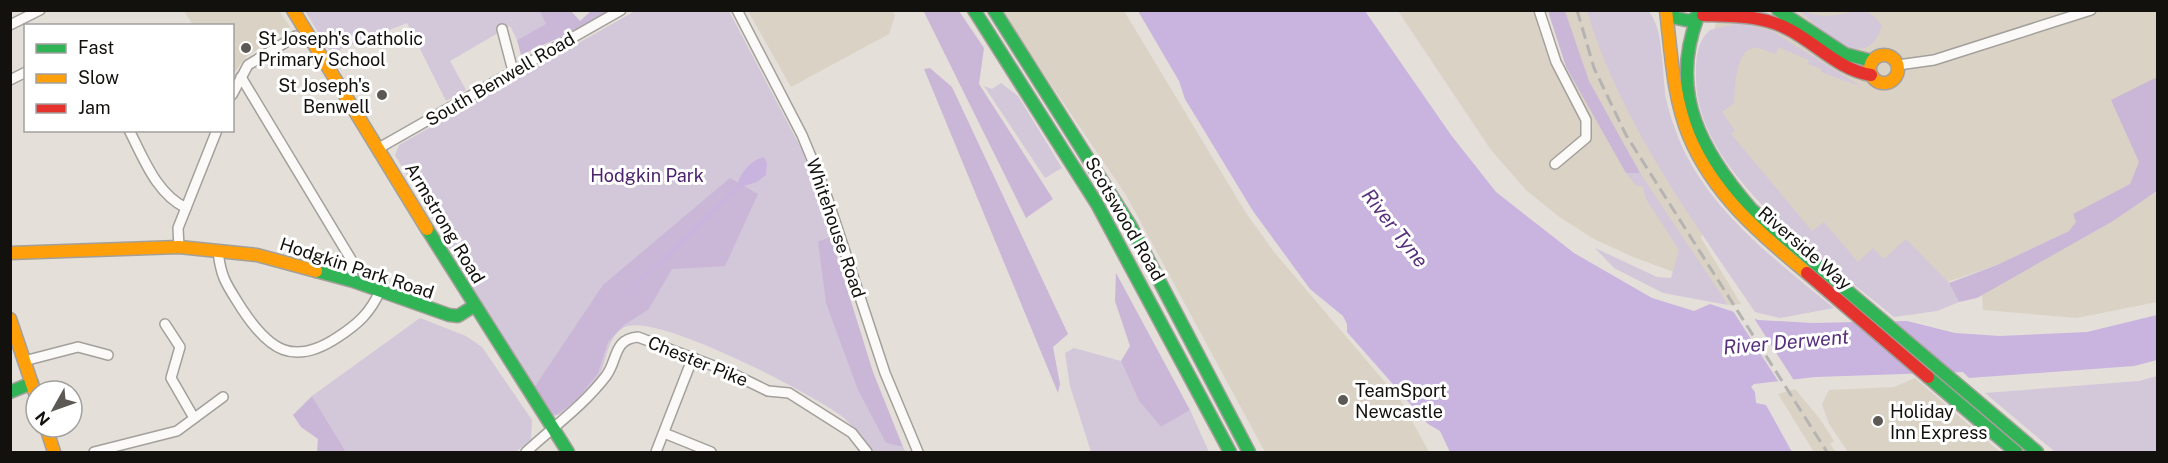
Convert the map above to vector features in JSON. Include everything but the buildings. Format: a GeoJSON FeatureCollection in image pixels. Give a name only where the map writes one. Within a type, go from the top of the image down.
{"type":"FeatureCollection","features":[{"type":"Feature","properties":{"kind":"main road","name":"Armstrong Road"},"geometry":{"type":"LineString","coordinates":[[292,10],[379,148],[474,306],[568,453]]}},
{"type":"Feature","properties":{"kind":"main road","name":"Scotswood Road"},"geometry":{"type":"LineString","coordinates":[[974,10],[1097,204],[1230,453]]}},
{"type":"Feature","properties":{"kind":"main road","name":"Scotswood Road"},"geometry":{"type":"LineString","coordinates":[[994,10],[1060,110],[1130,225],[1249,453]]}},
{"type":"Feature","properties":{"kind":"main road"},"geometry":{"type":"LineString","coordinates":[[1667,10],[1683,20],[1703,15],[1743,15],[1764,19],[1793,32],[1833,61],[1871,75],[1879,82],[1887,83],[1895,78],[1898,65],[1892,57],[1885,54],[1872,61],[1845,54],[1778,10]]}},
{"type":"Feature","properties":{"kind":"main road","name":"Riverside Way"},"geometry":{"type":"LineString","coordinates":[[1667,10],[1678,104],[1683,123],[1704,169],[1737,212],[1825,280],[2037,453]]}},
{"type":"Feature","properties":{"kind":"main road","name":"Riverside Way"},"geometry":{"type":"LineString","coordinates":[[1703,15],[1685,57],[1688,88],[1696,120],[1708,150],[1728,182],[1751,209],[1825,280],[2016,453]]}},
{"type":"Feature","properties":{"kind":"main road"},"geometry":{"type":"LineString","coordinates":[[1871,75],[1872,61]]}},
{"type":"Feature","properties":{"kind":"main road","name":"Hodgkin Park Road"},"geometry":{"type":"LineString","coordinates":[[10,253],[179,247],[218,251],[266,257],[353,281],[450,315],[458,316],[474,306]]}},
{"type":"Feature","properties":{"kind":"main road"},"geometry":{"type":"LineString","coordinates":[[10,319],[31,379]]}},
{"type":"Feature","properties":{"kind":"main road"},"geometry":{"type":"LineString","coordinates":[[10,392],[24,386]]}},
{"type":"Feature","properties":{"kind":"street"},"geometry":{"type":"LineString","coordinates":[[10,25],[40,10]]}},
{"type":"Feature","properties":{"kind":"street","name":"South Benwell Road"},"geometry":{"type":"LineString","coordinates":[[379,148],[621,10]]}},
{"type":"Feature","properties":{"kind":"street","name":"Whitehouse Road"},"geometry":{"type":"LineString","coordinates":[[737,10],[802,135],[824,188],[885,373],[918,453]]}},
{"type":"Feature","properties":{"kind":"street"},"geometry":{"type":"LineString","coordinates":[[1539,10],[1556,62],[1586,120],[1586,138],[1555,164]]}},
{"type":"Feature","properties":{"kind":"street"},"geometry":{"type":"LineString","coordinates":[[1898,65],[1934,60],[1975,49],[2091,10]]}},
{"type":"Feature","properties":{"kind":"street"},"geometry":{"type":"LineString","coordinates":[[502,29],[513,70]]}},
{"type":"Feature","properties":{"kind":"street"},"geometry":{"type":"LineString","coordinates":[[234,92],[248,65],[296,36]]}},
{"type":"Feature","properties":{"kind":"street"},"geometry":{"type":"LineString","coordinates":[[10,80],[24,73]]}},
{"type":"Feature","properties":{"kind":"street"},"geometry":{"type":"LineString","coordinates":[[241,78],[352,261],[353,281]]}},
{"type":"Feature","properties":{"kind":"street"},"geometry":{"type":"LineString","coordinates":[[130,132],[159,187],[173,202],[186,208]]}},
{"type":"Feature","properties":{"kind":"street"},"geometry":{"type":"LineString","coordinates":[[179,247],[178,228],[216,132]]}},
{"type":"Feature","properties":{"kind":"street"},"geometry":{"type":"LineString","coordinates":[[218,251],[220,275],[260,336],[271,344],[296,353],[320,350],[357,325],[371,311],[380,291]]}},
{"type":"Feature","properties":{"kind":"street"},"geometry":{"type":"LineString","coordinates":[[165,324],[180,347],[171,378],[194,418]]}},
{"type":"Feature","properties":{"kind":"street","name":"Chester Pike"},"geometry":{"type":"LineString","coordinates":[[551,429],[582,405],[608,373],[616,349],[629,338],[638,337],[693,357],[768,391],[789,393],[852,433],[867,453]]}},
{"type":"Feature","properties":{"kind":"street"},"geometry":{"type":"LineString","coordinates":[[24,361],[78,347],[108,355]]}},
{"type":"Feature","properties":{"kind":"street"},"geometry":{"type":"LineString","coordinates":[[656,453],[693,357]]}},
{"type":"Feature","properties":{"kind":"street"},"geometry":{"type":"LineString","coordinates":[[94,453],[177,431],[223,398]]}},
{"type":"Feature","properties":{"kind":"street"},"geometry":{"type":"LineString","coordinates":[[526,453],[551,429]]}},
{"type":"Feature","properties":{"kind":"street"},"geometry":{"type":"LineString","coordinates":[[664,433],[711,453]]}},
{"type":"Feature","properties":{"kind":"shaded area"},"geometry":{"type":"Polygon","coordinates":[[[892,10],[895,16],[889,34],[791,87],[748,11],[892,10]]]}},
{"type":"Feature","properties":{"kind":"shaded area","name":"St Joseph's Catholic Primary School"},"geometry":{"type":"Polygon","coordinates":[[[184,11],[279,11],[290,27],[246,57],[234,73],[234,24],[192,24],[184,11]]]}},
{"type":"Feature","properties":{"kind":"shaded area"},"geometry":{"type":"Polygon","coordinates":[[[540,11],[571,11],[580,21],[591,11],[609,11],[576,30],[521,55],[517,40],[546,24],[540,11]]]}},
{"type":"Feature","properties":{"kind":"shaded area"},"geometry":{"type":"Polygon","coordinates":[[[959,11],[984,48],[979,84],[1053,199],[1026,218],[924,12],[959,11]]]}},
{"type":"Feature","properties":{"kind":"shaded area"},"geometry":{"type":"Polygon","coordinates":[[[1001,11],[1124,11],[1246,213],[1274,252],[1401,401],[1429,452],[1265,452],[1126,195],[1001,11]]]}},
{"type":"Feature","properties":{"kind":"shaded area"},"geometry":{"type":"Polygon","coordinates":[[[1398,11],[1545,11],[1563,63],[1628,170],[1549,11],[1597,11],[1707,224],[1701,238],[1741,304],[1729,305],[1703,284],[1680,251],[1674,272],[1633,257],[1592,238],[1558,216],[1526,190],[1491,150],[1398,11]]]}},
{"type":"Feature","properties":{"kind":"shaded area"},"geometry":{"type":"Polygon","coordinates":[[[1548,11],[1565,11],[1589,81],[1640,173],[1626,173],[1566,67],[1548,11]]]}},
{"type":"Feature","properties":{"kind":"shaded area"},"geometry":{"type":"Polygon","coordinates":[[[1720,11],[2157,11],[2157,176],[2069,231],[1997,265],[1880,305],[1728,144],[1703,64],[1720,11]]]}},
{"type":"Feature","properties":{"kind":"shaded area"},"geometry":{"type":"Polygon","coordinates":[[[930,68],[952,87],[1068,334],[1053,347],[1060,384],[1058,393],[924,69],[930,68]]]}},
{"type":"Feature","properties":{"kind":"shaded area"},"geometry":{"type":"Polygon","coordinates":[[[2157,77],[2157,191],[2113,221],[1977,298],[1959,302],[1949,283],[1997,265],[2069,231],[2076,222],[2073,214],[2130,184],[2139,162],[2111,100],[2157,77]]]}},
{"type":"Feature","properties":{"kind":"shaded area"},"geometry":{"type":"Polygon","coordinates":[[[730,178],[758,194],[725,266],[672,269],[648,310],[624,325],[608,342],[598,373],[576,401],[556,415],[547,411],[534,388],[603,285],[730,178]]]}},
{"type":"Feature","properties":{"kind":"shaded area"},"geometry":{"type":"Polygon","coordinates":[[[2157,192],[2157,302],[2077,318],[1983,310],[1982,291],[2157,192]]]}},
{"type":"Feature","properties":{"kind":"shaded area"},"geometry":{"type":"Polygon","coordinates":[[[831,237],[873,372],[903,447],[886,443],[858,390],[826,303],[818,241],[831,237]]]}},
{"type":"Feature","properties":{"kind":"shaded area"},"geometry":{"type":"Polygon","coordinates":[[[1116,273],[1190,410],[1161,427],[1139,401],[1121,361],[1130,346],[1115,301],[1116,273]]]}},
{"type":"Feature","properties":{"kind":"shaded area"},"geometry":{"type":"Polygon","coordinates":[[[1915,378],[2000,452],[1848,452],[1829,424],[1822,404],[1829,390],[1894,387],[1915,378]]]}},
{"type":"Feature","properties":{"kind":"shaded area"},"geometry":{"type":"Polygon","coordinates":[[[1795,389],[1820,419],[1834,441],[1830,444],[1836,452],[1814,452],[1778,394],[1795,389]]]}},
{"type":"Feature","properties":{"kind":"shaded area"},"geometry":{"type":"Polygon","coordinates":[[[312,396],[346,452],[317,452],[318,439],[301,427],[293,415],[312,396]]]}},
{"type":"Feature","properties":{"kind":"green space"},"geometry":{"type":"Polygon","coordinates":[[[305,11],[540,11],[547,24],[517,40],[510,26],[450,61],[466,90],[446,101],[407,23],[331,53],[305,11]]]}},
{"type":"Feature","properties":{"kind":"green space","name":"Hodgkin Park"},"geometry":{"type":"Polygon","coordinates":[[[635,11],[729,11],[803,152],[831,237],[818,241],[886,443],[903,447],[906,452],[874,452],[844,418],[802,392],[698,342],[666,331],[640,326],[623,328],[618,332],[611,342],[598,378],[573,406],[552,416],[543,408],[395,155],[399,145],[635,11]]]}},
{"type":"Feature","properties":{"kind":"green space"},"geometry":{"type":"Polygon","coordinates":[[[1587,11],[1648,11],[1653,18],[1660,39],[1669,110],[1680,142],[1693,168],[1727,213],[1747,234],[1834,308],[1780,318],[1755,312],[1659,168],[1618,92],[1587,11]]]}},
{"type":"Feature","properties":{"kind":"green space"},"geometry":{"type":"Polygon","coordinates":[[[1800,11],[1828,16],[1864,11],[1876,18],[1882,26],[1875,41],[1866,48],[1855,48],[1832,38],[1800,11]]]}},
{"type":"Feature","properties":{"kind":"green space"},"geometry":{"type":"Polygon","coordinates":[[[1740,23],[1772,31],[1862,87],[1821,72],[1821,69],[1808,64],[1809,60],[1778,47],[1776,54],[1758,48],[1750,49],[1745,53],[1738,69],[1734,103],[1722,112],[1735,131],[1731,134],[1812,231],[1824,222],[1858,262],[1873,248],[1884,259],[1906,239],[1949,283],[1959,302],[1937,311],[1894,317],[1801,242],[1740,181],[1717,147],[1701,113],[1696,64],[1702,40],[1710,30],[1740,23]]]}},
{"type":"Feature","properties":{"kind":"green space"},"geometry":{"type":"Polygon","coordinates":[[[1001,83],[1018,96],[1062,168],[1045,178],[984,86],[992,89],[1001,83]]]}},
{"type":"Feature","properties":{"kind":"green space"},"geometry":{"type":"Polygon","coordinates":[[[1626,173],[1640,173],[1728,305],[1663,293],[1614,268],[1595,248],[1657,277],[1671,278],[1679,250],[1646,199],[1643,187],[1636,185],[1626,173]]]}},
{"type":"Feature","properties":{"kind":"green space"},"geometry":{"type":"Polygon","coordinates":[[[420,318],[466,336],[482,347],[532,420],[531,439],[516,452],[346,452],[312,396],[420,318]]]}},
{"type":"Feature","properties":{"kind":"green space"},"geometry":{"type":"Polygon","coordinates":[[[1074,348],[1121,361],[1139,401],[1161,427],[1190,410],[1209,452],[1091,452],[1070,386],[1065,353],[1074,348]]]}},
{"type":"Feature","properties":{"kind":"green space"},"geometry":{"type":"Polygon","coordinates":[[[2157,376],[2157,452],[2055,452],[1985,393],[2139,381],[2157,376]]]}},
{"type":"Feature","properties":{"kind":"water"},"geometry":{"type":"Polygon","coordinates":[[[1138,11],[1365,11],[1451,135],[1496,192],[1574,253],[1652,298],[1694,311],[1710,304],[1758,320],[1812,323],[1907,321],[1955,333],[2000,336],[2087,332],[2157,315],[2157,360],[2134,366],[1969,378],[1963,372],[1815,377],[1754,384],[1751,387],[1755,392],[1756,403],[1766,405],[1792,452],[1450,452],[1440,431],[1428,424],[1347,332],[1347,324],[1343,316],[1310,289],[1253,211],[1185,99],[1179,81],[1138,11]]]}},
{"type":"Feature","properties":{"kind":"water"},"geometry":{"type":"Polygon","coordinates":[[[764,157],[767,164],[766,175],[757,182],[740,187],[671,255],[625,294],[737,186],[747,168],[764,157]]]}},
{"type":"Feature","properties":{"kind":"pier"},"geometry":{"type":"Polygon","coordinates":[[[1731,308],[1752,315],[1795,382],[1780,384],[1731,308]]]}},
{"type":"Feature","properties":{"kind":"railway"},"geometry":{"type":"LineString","coordinates":[[1577,10],[1594,68],[1626,135],[1827,452]]}},
{"type":"Feature","properties":{"kind":"traffic: fast"},"geometry":{"type":"LineString","coordinates":[[974,10],[1097,204],[1230,452]]}},
{"type":"Feature","properties":{"kind":"traffic: fast"},"geometry":{"type":"LineString","coordinates":[[994,10],[1130,225],[1249,452]]}},
{"type":"Feature","properties":{"kind":"traffic: fast"},"geometry":{"type":"LineString","coordinates":[[1667,10],[1676,18],[1690,21],[1707,10]]}},
{"type":"Feature","properties":{"kind":"traffic: fast"},"geometry":{"type":"LineString","coordinates":[[1778,10],[1845,54],[1872,61]]}},
{"type":"Feature","properties":{"kind":"traffic: fast"},"geometry":{"type":"LineString","coordinates":[[1697,19],[1689,46],[1687,72],[1689,97],[1695,121],[1705,144],[1733,188],[1751,209],[2037,452]]}},
{"type":"Feature","properties":{"kind":"traffic: fast"},"geometry":{"type":"LineString","coordinates":[[427,229],[568,452]]}},
{"type":"Feature","properties":{"kind":"traffic: fast"},"geometry":{"type":"LineString","coordinates":[[316,271],[353,281],[449,315],[458,316],[474,306]]}},
{"type":"Feature","properties":{"kind":"traffic: fast"},"geometry":{"type":"LineString","coordinates":[[1928,377],[2016,452]]}},
{"type":"Feature","properties":{"kind":"traffic: fast"},"geometry":{"type":"LineString","coordinates":[[10,392],[24,386]]}},
{"type":"Feature","properties":{"kind":"traffic: slow"},"geometry":{"type":"LineString","coordinates":[[293,10],[427,229]]}},
{"type":"Feature","properties":{"kind":"traffic: slow"},"geometry":{"type":"LineString","coordinates":[[1666,10],[1679,106],[1699,157],[1724,195],[1739,212],[1807,273]]}},
{"type":"Feature","properties":{"kind":"traffic: slow"},"geometry":{"type":"LineString","coordinates":[[1884,55],[1894,59],[1898,69],[1894,79],[1884,83],[1874,79],[1870,69],[1874,59],[1884,55]]}},
{"type":"Feature","properties":{"kind":"traffic: slow"},"geometry":{"type":"LineString","coordinates":[[10,253],[179,247],[257,255],[316,271]]}},
{"type":"Feature","properties":{"kind":"traffic: slow"},"geometry":{"type":"LineString","coordinates":[[10,319],[30,379]]}},
{"type":"Feature","properties":{"kind":"traffic: slow"},"geometry":{"type":"LineString","coordinates":[[50,439],[54,452]]}},
{"type":"Feature","properties":{"kind":"traffic: jam"},"geometry":{"type":"LineString","coordinates":[[1703,15],[1748,17],[1769,21],[1790,30],[1848,68],[1871,75]]}},
{"type":"Feature","properties":{"kind":"traffic: jam"},"geometry":{"type":"LineString","coordinates":[[1807,273],[1928,377]]}},
{"type":"Feature","properties":{"kind":"place","name":"St Joseph's Catholic Primary School"},"geometry":{"type":"Point","coordinates":[246,48]}},
{"type":"Feature","properties":{"kind":"place","name":"St Joseph's Benwell"},"geometry":{"type":"Point","coordinates":[382,95]}},
{"type":"Feature","properties":{"kind":"place","name":"TeamSport Newcastle"},"geometry":{"type":"Point","coordinates":[1343,400]}},
{"type":"Feature","properties":{"kind":"place","name":"Holiday Inn Express"},"geometry":{"type":"Point","coordinates":[1878,421]}},
{"type":"Feature","properties":{"kind":"water label","name":"River Tyne"},"geometry":{"type":"Point","coordinates":[1395,228]}},
{"type":"Feature","properties":{"kind":"water label","name":"River Derwent"},"geometry":{"type":"Point","coordinates":[1786,342]}}]}
